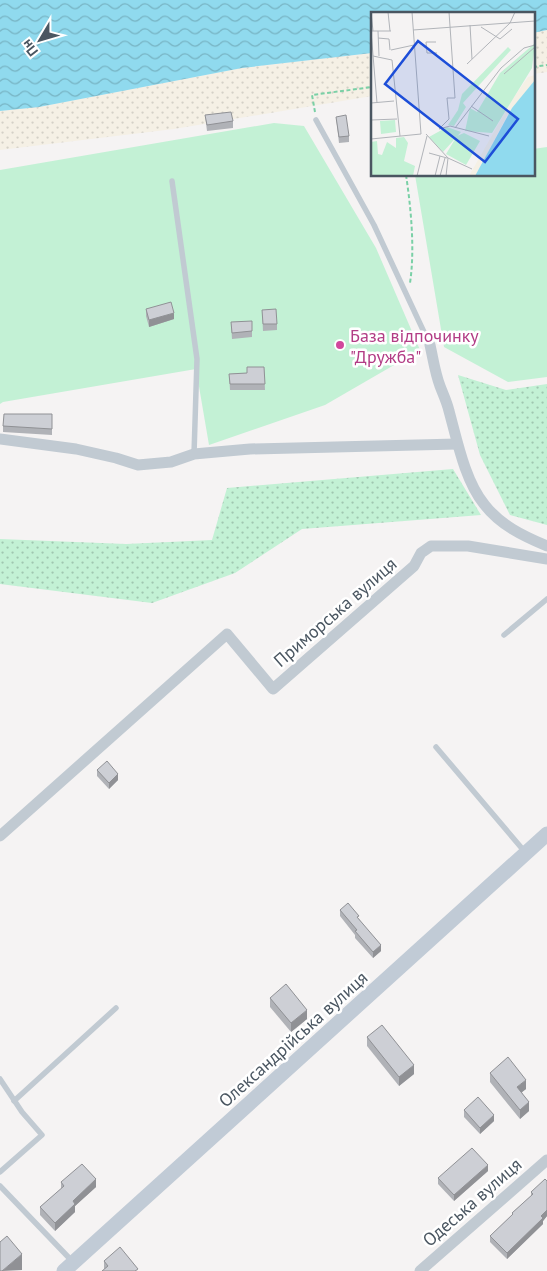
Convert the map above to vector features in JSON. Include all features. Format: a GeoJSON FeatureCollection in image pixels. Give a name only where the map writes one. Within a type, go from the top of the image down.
{"type":"FeatureCollection","features":[{"type":"Feature","properties":{"kind":"street"},"geometry":{"type":"LineString","coordinates":[[430,345],[439,384],[448,406],[457,444],[476,491],[496,518],[524,536],[547,546]]}},
{"type":"Feature","properties":{"kind":"street"},"geometry":{"type":"LineString","coordinates":[[0,438],[76,449],[138,465],[171,462],[194,454],[250,449],[457,444]]}},
{"type":"Feature","properties":{"kind":"street","name":"Приморська вулиця"},"geometry":{"type":"LineString","coordinates":[[0,836],[227,634],[273,689],[414,566],[421,553],[431,546],[468,546],[547,559]]}},
{"type":"Feature","properties":{"kind":"street","name":"Олександрійська вулиця"},"geometry":{"type":"LineString","coordinates":[[69,1267],[547,834]]}},
{"type":"Feature","properties":{"kind":"street","name":"Одеська вулиця"},"geometry":{"type":"LineString","coordinates":[[420,1271],[547,1160]]}},
{"type":"Feature","properties":{"kind":"lane"},"geometry":{"type":"LineString","coordinates":[[316,120],[374,225],[430,345]]}},
{"type":"Feature","properties":{"kind":"lane"},"geometry":{"type":"LineString","coordinates":[[172,182],[197,359],[194,454]]}},
{"type":"Feature","properties":{"kind":"lane"},"geometry":{"type":"LineString","coordinates":[[504,635],[547,599]]}},
{"type":"Feature","properties":{"kind":"lane"},"geometry":{"type":"LineString","coordinates":[[436,747],[526,853]]}},
{"type":"Feature","properties":{"kind":"lane"},"geometry":{"type":"LineString","coordinates":[[14,1101],[116,1008]]}},
{"type":"Feature","properties":{"kind":"lane"},"geometry":{"type":"LineString","coordinates":[[0,1079],[22,1112],[42,1135],[0,1172]]}},
{"type":"Feature","properties":{"kind":"lane"},"geometry":{"type":"LineString","coordinates":[[0,1186],[69,1267]]}},
{"type":"Feature","properties":{"kind":"path"},"geometry":{"type":"LineString","coordinates":[[534,67],[547,65]]}},
{"type":"Feature","properties":{"kind":"path"},"geometry":{"type":"LineString","coordinates":[[316,120],[312,95],[371,87]]}},
{"type":"Feature","properties":{"kind":"path"},"geometry":{"type":"LineString","coordinates":[[406,176],[412,269],[408,298]]}},
{"type":"Feature","properties":{"kind":"green space"},"geometry":{"type":"Polygon","coordinates":[[[274,123],[304,126],[376,248],[420,350],[325,405],[209,445],[196,369],[0,404],[0,170],[274,123]]]}},
{"type":"Feature","properties":{"kind":"green space"},"geometry":{"type":"Polygon","coordinates":[[[547,147],[547,377],[508,382],[444,347],[415,176],[534,176],[534,149],[547,147]]]}},
{"type":"Feature","properties":{"kind":"green space"},"geometry":{"type":"Polygon","coordinates":[[[458,375],[506,390],[547,384],[547,525],[510,515],[480,455],[458,375]]]}},
{"type":"Feature","properties":{"kind":"green space"},"geometry":{"type":"Polygon","coordinates":[[[453,469],[481,515],[302,529],[235,573],[152,603],[0,584],[0,539],[126,544],[212,540],[227,488],[453,469]]]}},
{"type":"Feature","properties":{"kind":"sand"},"geometry":{"type":"Polygon","coordinates":[[[547,30],[547,72],[534,74],[534,33],[547,30]]]}},
{"type":"Feature","properties":{"kind":"sand"},"geometry":{"type":"Polygon","coordinates":[[[371,53],[371,96],[174,129],[0,150],[0,111],[39,107],[242,68],[371,53]]]}},
{"type":"Feature","properties":{"kind":"water"},"geometry":{"type":"Polygon","coordinates":[[[0,0],[547,0],[547,30],[534,33],[534,12],[371,12],[371,53],[242,68],[39,107],[0,111],[0,0]]]}},
{"type":"Feature","properties":{"kind":"building"},"geometry":{"type":"Polygon","coordinates":[[[231,112],[233,121],[207,125],[205,115],[231,112]]]}},
{"type":"Feature","properties":{"kind":"building"},"geometry":{"type":"Polygon","coordinates":[[[346,115],[349,136],[339,137],[336,117],[346,115]]]}},
{"type":"Feature","properties":{"kind":"building"},"geometry":{"type":"Polygon","coordinates":[[[171,302],[174,313],[149,320],[146,309],[171,302]]]}},
{"type":"Feature","properties":{"kind":"building"},"geometry":{"type":"Polygon","coordinates":[[[276,309],[277,324],[263,324],[262,310],[276,309]]]}},
{"type":"Feature","properties":{"kind":"building"},"geometry":{"type":"Polygon","coordinates":[[[252,321],[252,331],[232,333],[231,322],[252,321]]]}},
{"type":"Feature","properties":{"kind":"building"},"geometry":{"type":"Polygon","coordinates":[[[247,367],[264,367],[265,384],[230,384],[229,374],[247,373],[247,367]]]}},
{"type":"Feature","properties":{"kind":"building"},"geometry":{"type":"Polygon","coordinates":[[[4,414],[52,414],[52,429],[3,426],[4,414]]]}},
{"type":"Feature","properties":{"kind":"building"},"geometry":{"type":"Polygon","coordinates":[[[107,761],[118,774],[109,783],[97,770],[107,761]]]}},
{"type":"Feature","properties":{"kind":"building"},"geometry":{"type":"Polygon","coordinates":[[[348,903],[359,916],[357,917],[381,945],[373,952],[340,910],[348,903]]]}},
{"type":"Feature","properties":{"kind":"building"},"geometry":{"type":"Polygon","coordinates":[[[286,984],[307,1010],[291,1023],[270,998],[286,984]]]}},
{"type":"Feature","properties":{"kind":"building"},"geometry":{"type":"Polygon","coordinates":[[[382,1025],[414,1065],[399,1077],[367,1037],[382,1025]]]}},
{"type":"Feature","properties":{"kind":"building"},"geometry":{"type":"Polygon","coordinates":[[[508,1057],[526,1080],[517,1087],[529,1102],[520,1110],[490,1073],[508,1057]]]}},
{"type":"Feature","properties":{"kind":"building"},"geometry":{"type":"Polygon","coordinates":[[[478,1097],[494,1115],[480,1128],[464,1110],[478,1097]]]}},
{"type":"Feature","properties":{"kind":"building"},"geometry":{"type":"Polygon","coordinates":[[[472,1148],[488,1165],[454,1195],[438,1178],[472,1148]]]}},
{"type":"Feature","properties":{"kind":"building"},"geometry":{"type":"Polygon","coordinates":[[[82,1164],[96,1179],[73,1201],[75,1204],[55,1223],[40,1207],[64,1186],[61,1182],[82,1164]]]}},
{"type":"Feature","properties":{"kind":"building"},"geometry":{"type":"Polygon","coordinates":[[[545,1179],[547,1181],[547,1210],[541,1216],[543,1218],[507,1253],[490,1236],[533,1194],[531,1192],[545,1179]]]}},
{"type":"Feature","properties":{"kind":"building"},"geometry":{"type":"Polygon","coordinates":[[[7,1236],[22,1254],[0,1271],[0,1242],[7,1236]]]}},
{"type":"Feature","properties":{"kind":"building"},"geometry":{"type":"Polygon","coordinates":[[[120,1247],[138,1269],[135,1271],[102,1271],[108,1266],[104,1261],[120,1247]]]}},
{"type":"Feature","properties":{"kind":"place","name":"База відпочинку \"Дружба\""},"geometry":{"type":"Point","coordinates":[340,345]}}]}
